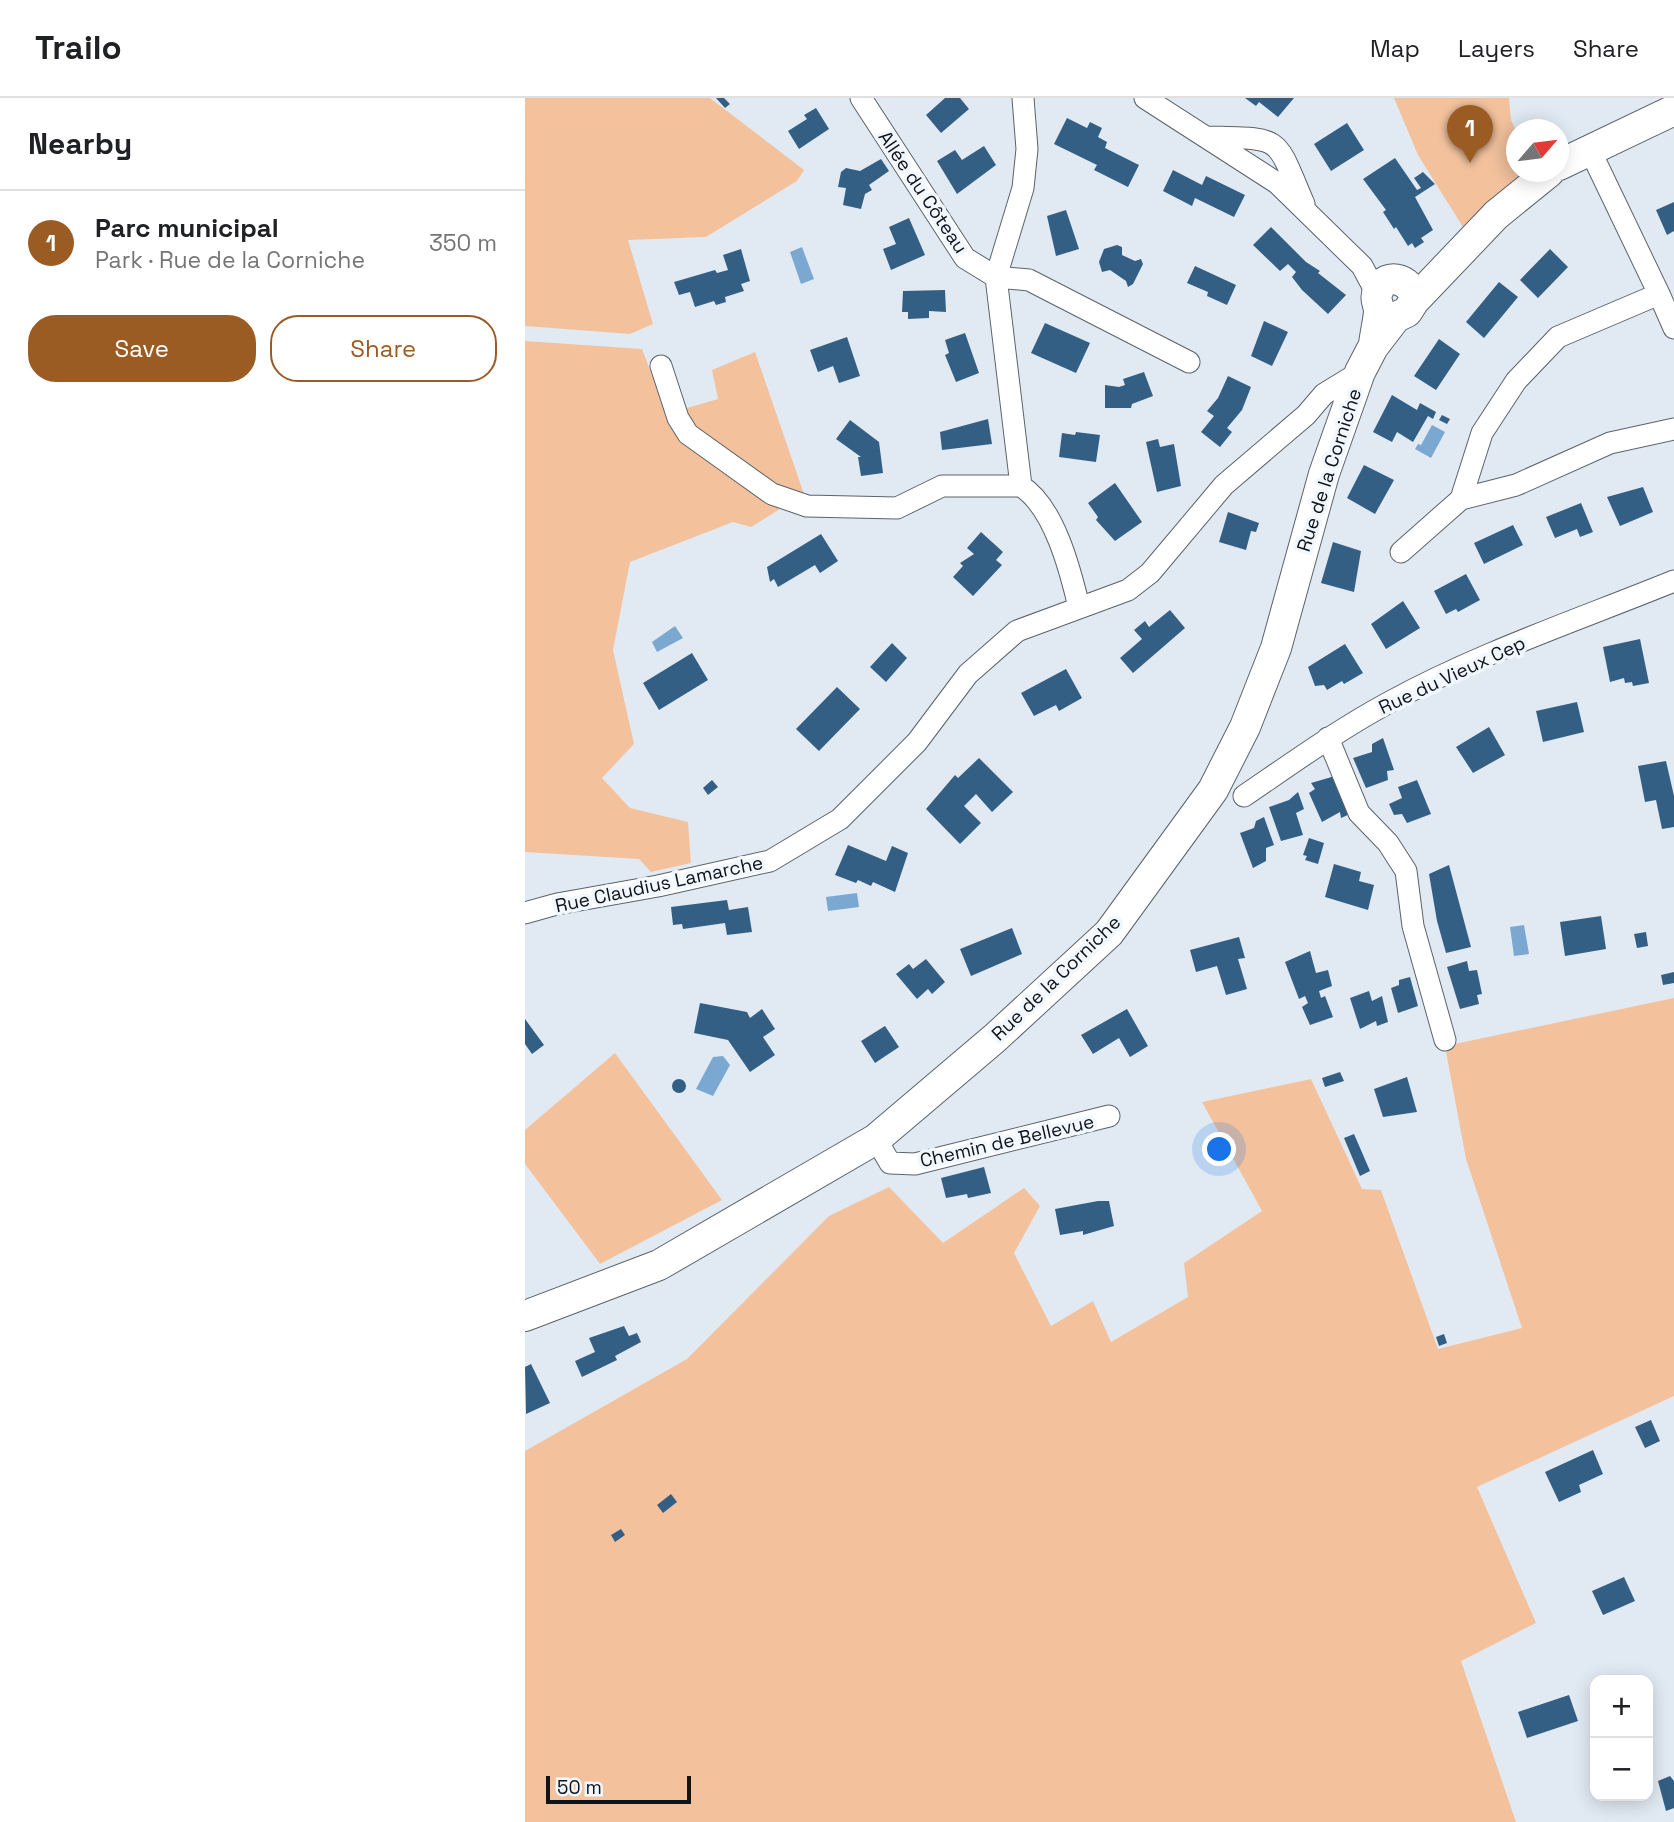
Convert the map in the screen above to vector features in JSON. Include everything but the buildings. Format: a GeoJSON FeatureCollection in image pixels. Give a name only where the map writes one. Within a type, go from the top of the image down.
{"type":"FeatureCollection","features":[{"type":"Feature","properties":{"kind":"main road"},"geometry":{"type":"LineString","coordinates":[[1569,159],[1674,110]]}},
{"type":"Feature","properties":{"kind":"main road"},"geometry":{"type":"LineString","coordinates":[[1393,297],[1453,259],[1496,215],[1537,182]]}},
{"type":"Feature","properties":{"kind":"main road","name":"Rue de la Corniche"},"geometry":{"type":"LineString","coordinates":[[525,1316],[659,1265],[876,1139],[995,1038],[1109,933],[1213,790],[1245,727],[1276,648],[1324,474],[1393,297]]}},
{"type":"Feature","properties":{"kind":"street","name":"Allée du Côteau"},"geometry":{"type":"LineString","coordinates":[[861,98],[965,258],[996,277],[1029,281],[1189,362]]}},
{"type":"Feature","properties":{"kind":"street"},"geometry":{"type":"LineString","coordinates":[[1021,486],[996,277],[1023,188],[1027,149],[1023,98]]}},
{"type":"Feature","properties":{"kind":"street"},"geometry":{"type":"LineString","coordinates":[[1145,98],[1277,183],[1393,297]]}},
{"type":"Feature","properties":{"kind":"street"},"geometry":{"type":"LineString","coordinates":[[1206,137],[1267,139],[1281,150],[1307,212]]}},
{"type":"Feature","properties":{"kind":"street"},"geometry":{"type":"LineString","coordinates":[[1589,148],[1674,328]]}},
{"type":"Feature","properties":{"kind":"street"},"geometry":{"type":"LineString","coordinates":[[1461,499],[1482,433],[1516,381],[1558,337],[1659,294]]}},
{"type":"Feature","properties":{"kind":"street","name":"Rue Claudius Lamarche"},"geometry":{"type":"LineString","coordinates":[[525,913],[557,904],[658,886],[770,861],[840,819],[917,742],[968,674],[1017,631],[1128,590],[1150,573],[1224,485],[1306,415],[1324,394],[1367,359]]}},
{"type":"Feature","properties":{"kind":"street"},"geometry":{"type":"LineString","coordinates":[[660,366],[678,418],[688,435],[772,494],[807,506],[897,508],[942,486],[1021,486],[1042,504],[1072,578],[1079,607]]}},
{"type":"Feature","properties":{"kind":"street"},"geometry":{"type":"LineString","coordinates":[[1401,552],[1461,499],[1516,485],[1610,443],[1674,429]]}},
{"type":"Feature","properties":{"kind":"street","name":"Rue du Vieux Cep"},"geometry":{"type":"LineString","coordinates":[[1244,796],[1328,738],[1389,702],[1501,649],[1674,581]]}},
{"type":"Feature","properties":{"kind":"street"},"geometry":{"type":"LineString","coordinates":[[1328,738],[1359,813],[1388,843],[1406,871],[1413,926],[1445,1040]]}},
{"type":"Feature","properties":{"kind":"street","name":"Chemin de Bellevue"},"geometry":{"type":"LineString","coordinates":[[876,1139],[890,1163],[915,1164],[1109,1116]]}},
{"type":"Feature","properties":{"kind":"shaded area"},"geometry":{"type":"Polygon","coordinates":[[[525,98],[710,98],[804,170],[797,181],[706,237],[628,240],[653,324],[630,334],[525,326],[525,98]]]}},
{"type":"Feature","properties":{"kind":"shaded area"},"geometry":{"type":"Polygon","coordinates":[[[1394,98],[1509,98],[1511,119],[1506,119],[1506,182],[1528,182],[1471,240],[1418,155],[1394,98]]]}},
{"type":"Feature","properties":{"kind":"shaded area"},"geometry":{"type":"Polygon","coordinates":[[[525,341],[642,349],[674,433],[687,408],[718,399],[712,370],[755,352],[804,494],[751,527],[733,522],[630,562],[613,650],[634,744],[602,778],[630,808],[688,822],[691,863],[651,872],[639,859],[525,852],[525,341]]]}},
{"type":"Feature","properties":{"kind":"shaded area"},"geometry":{"type":"Polygon","coordinates":[[[1674,998],[1674,1396],[1477,1487],[1536,1623],[1461,1661],[1516,1822],[525,1822],[525,1451],[687,1359],[829,1216],[889,1187],[943,1243],[1024,1188],[1040,1206],[1014,1253],[1051,1326],[1093,1301],[1111,1342],[1188,1297],[1184,1263],[1262,1211],[1202,1102],[1311,1079],[1362,1189],[1381,1190],[1438,1349],[1522,1328],[1466,1159],[1445,1046],[1674,998]]]}},
{"type":"Feature","properties":{"kind":"shaded area"},"geometry":{"type":"Polygon","coordinates":[[[615,1053],[722,1200],[600,1264],[525,1164],[525,1130],[615,1053]]]}},
{"type":"Feature","properties":{"kind":"water"},"geometry":{"type":"Polygon","coordinates":[[[802,247],[814,279],[801,284],[790,252],[802,247]]]}},
{"type":"Feature","properties":{"kind":"water"},"geometry":{"type":"Polygon","coordinates":[[[1432,425],[1445,432],[1431,458],[1415,449],[1418,444],[1421,445],[1432,425]]]}},
{"type":"Feature","properties":{"kind":"water"},"geometry":{"type":"Polygon","coordinates":[[[675,626],[683,638],[657,652],[652,642],[675,626]]]}},
{"type":"Feature","properties":{"kind":"water"},"geometry":{"type":"Polygon","coordinates":[[[857,893],[859,907],[828,911],[826,897],[857,893]]]}},
{"type":"Feature","properties":{"kind":"water"},"geometry":{"type":"Polygon","coordinates":[[[1524,925],[1529,954],[1514,956],[1510,927],[1524,925]]]}},
{"type":"Feature","properties":{"kind":"water"},"geometry":{"type":"Polygon","coordinates":[[[723,1056],[730,1065],[713,1096],[696,1089],[713,1057],[723,1056]]]}},
{"type":"Feature","properties":{"kind":"place","name":"Parc municipal"},"geometry":{"type":"Point","coordinates":[1470,163]}}]}
